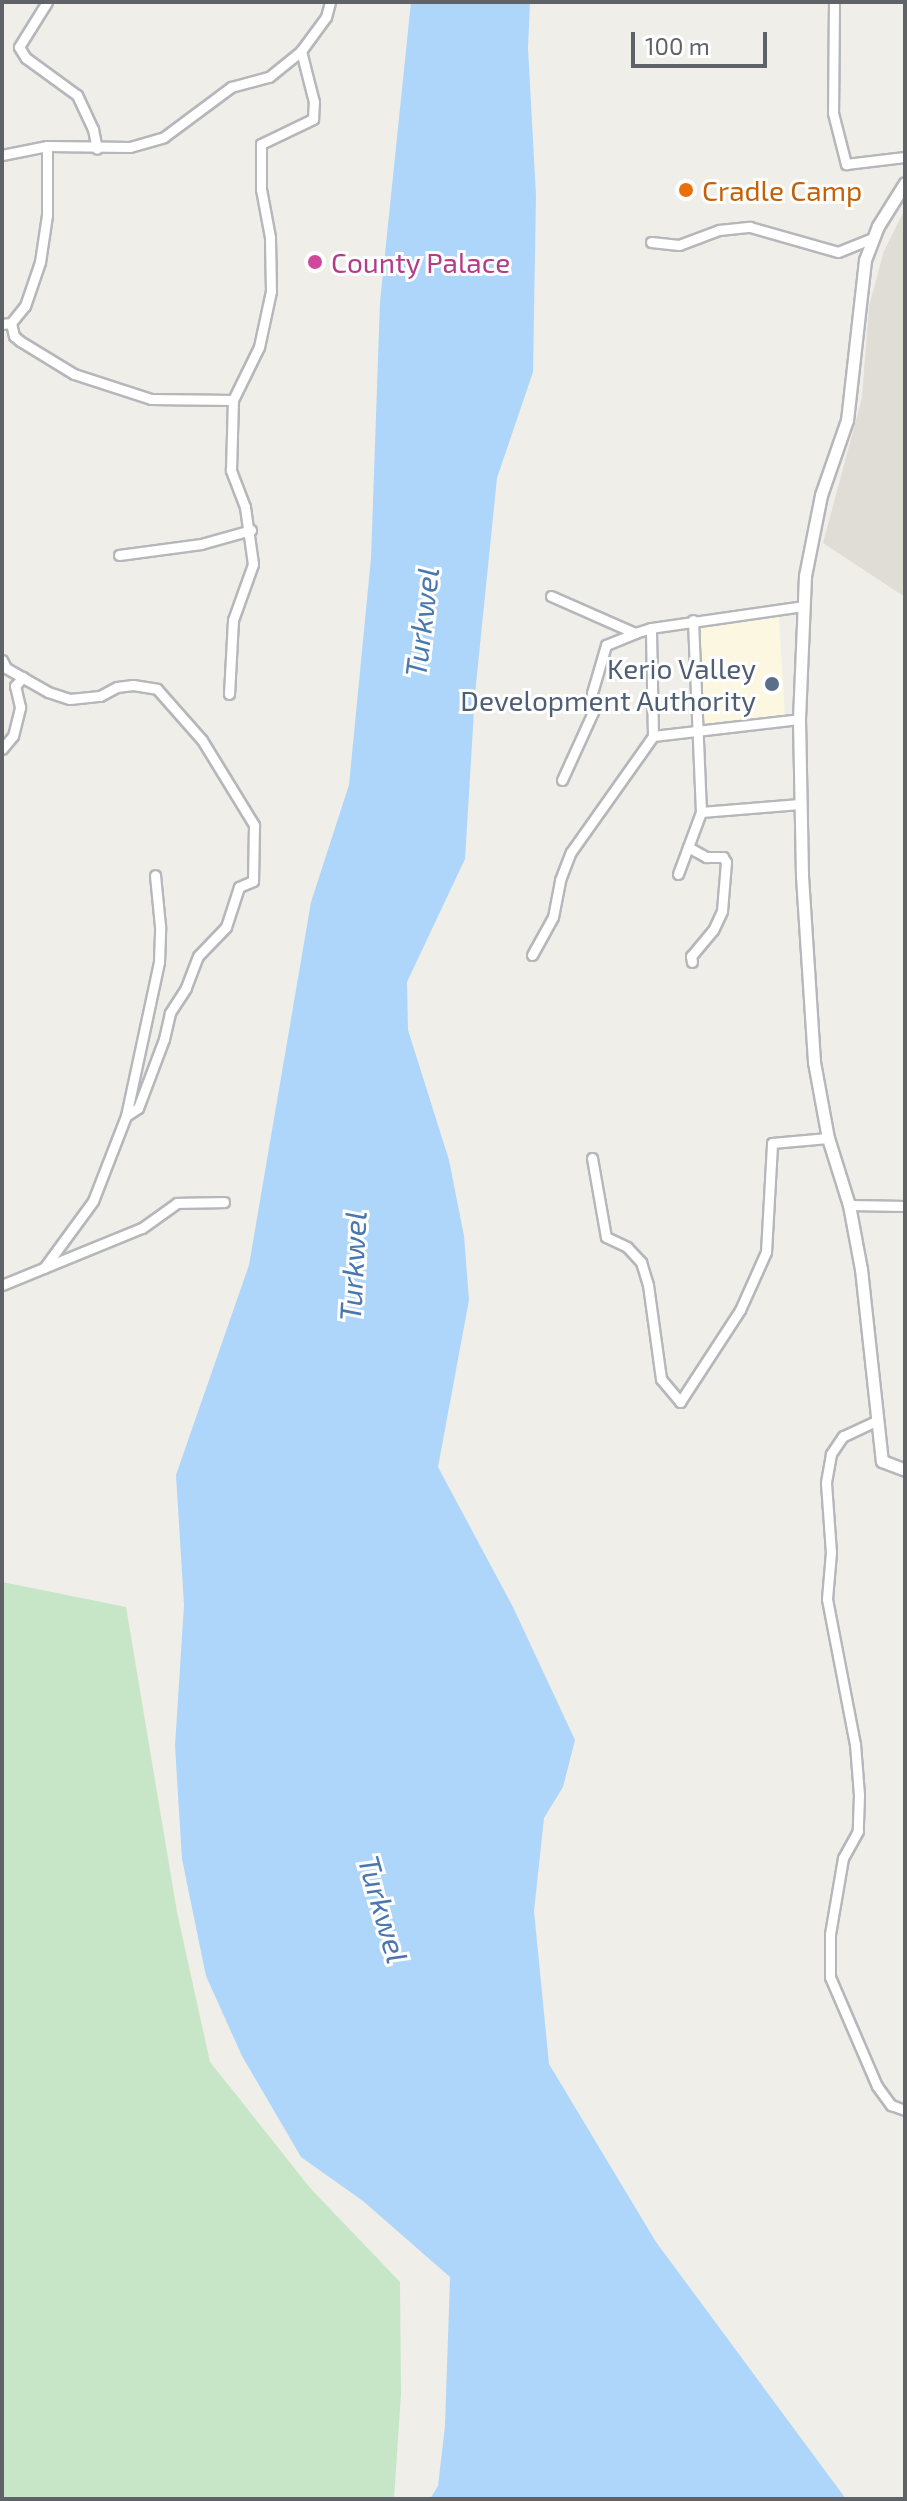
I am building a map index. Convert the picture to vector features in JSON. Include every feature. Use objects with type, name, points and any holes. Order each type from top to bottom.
[{"type":"street","points":[[47,2],[19,47],[26,58],[77,95],[93,129],[97,149]]},
{"type":"street","points":[[2,155],[47,146],[130,147],[164,137],[231,87],[269,77],[301,51],[326,17],[330,2]]},
{"type":"street","points":[[834,2],[833,113],[846,164],[905,157]]},
{"type":"street","points":[[229,694],[233,620],[253,564],[251,530],[231,470],[233,400],[259,347],[271,291],[270,237],[261,189],[261,144],[313,119],[314,102],[301,51]]},
{"type":"street","points":[[47,146],[47,215],[40,262],[25,306],[6,324],[14,336],[74,374],[151,399],[233,400]]},
{"type":"street","points":[[905,183],[872,238],[859,294],[847,420],[821,495],[803,606],[799,719],[800,804],[814,1062],[828,1138],[849,1205],[861,1269],[882,1461],[905,1470]]},
{"type":"street","points":[[651,242],[679,245],[719,230],[750,227],[781,232],[838,252],[872,238]]},
{"type":"street","points":[[119,555],[201,544],[251,530]]},
{"type":"street","points":[[551,596],[635,633]]},
{"type":"street","points":[[562,780],[593,712],[592,693],[606,645],[651,628],[803,606]]},
{"type":"street","points":[[678,874],[701,812],[693,620]]},
{"type":"street","points":[[532,955],[553,917],[560,880],[571,852],[653,736],[651,628]]},
{"type":"street","points":[[2,660],[6,668],[48,692],[70,699],[100,696],[117,687],[133,685],[157,689],[202,740],[254,825],[253,881],[239,887],[226,927],[215,942],[203,949],[194,963],[186,988],[170,1013],[164,1039],[138,1108],[126,1116]]},
{"type":"street","points":[[2,749],[13,736],[20,707],[15,686],[23,677]]},
{"type":"street","points":[[653,736],[799,719]]},
{"type":"street","points":[[701,812],[800,804]]},
{"type":"street","points":[[688,847],[706,857],[723,857],[726,862],[722,911],[713,930],[691,956],[692,962]]},
{"type":"street","points":[[44,1268],[93,1201],[126,1116],[159,962],[160,926],[155,875]]},
{"type":"street","points":[[592,1158],[606,1237],[627,1247],[641,1262],[648,1285],[661,1379],[680,1402],[740,1310],[766,1252],[772,1143],[828,1138]]},
{"type":"street","points":[[2,1285],[142,1228],[177,1203],[224,1202]]},
{"type":"street","points":[[849,1205],[905,1206]]},
{"type":"street","points":[[878,1420],[843,1436],[831,1454],[826,1483],[831,1552],[827,1599],[855,1744],[859,1795],[858,1831],[843,1858],[830,1934],[830,1977],[877,2086],[891,2105],[905,2110]]},
{"type":"shaded area","points":[[905,209],[905,597],[823,543],[862,398],[869,306],[884,251]]},
{"type":"shaded area","points":[[779,617],[785,716],[700,727],[695,626]]},
{"type":"green space","points":[[2,1582],[126,1607],[177,1912],[210,2062],[311,2189],[400,2282],[401,2394],[394,2499],[2,2499]]},
{"type":"water","name":"Turkwel","points":[[411,2],[530,2],[528,48],[536,196],[533,372],[497,478],[475,694],[465,859],[407,982],[408,1030],[449,1160],[464,1236],[469,1300],[438,1467],[513,1607],[575,1740],[563,1787],[544,1818],[534,1911],[549,2064],[656,2242],[846,2499],[430,2499],[438,2486],[445,2426],[450,2277],[363,2201],[301,2157],[242,2056],[206,1976],[182,1859],[175,1746],[184,1605],[176,1475],[249,1265],[311,902],[349,785],[371,558],[380,302]]},
{"type":"place","name":"Cradle Camp","points":[[686,190]]},
{"type":"place","name":"County Palace","points":[[315,262]]},
{"type":"place","name":"Kerio Valley Development Authority","points":[[772,684]]}]
